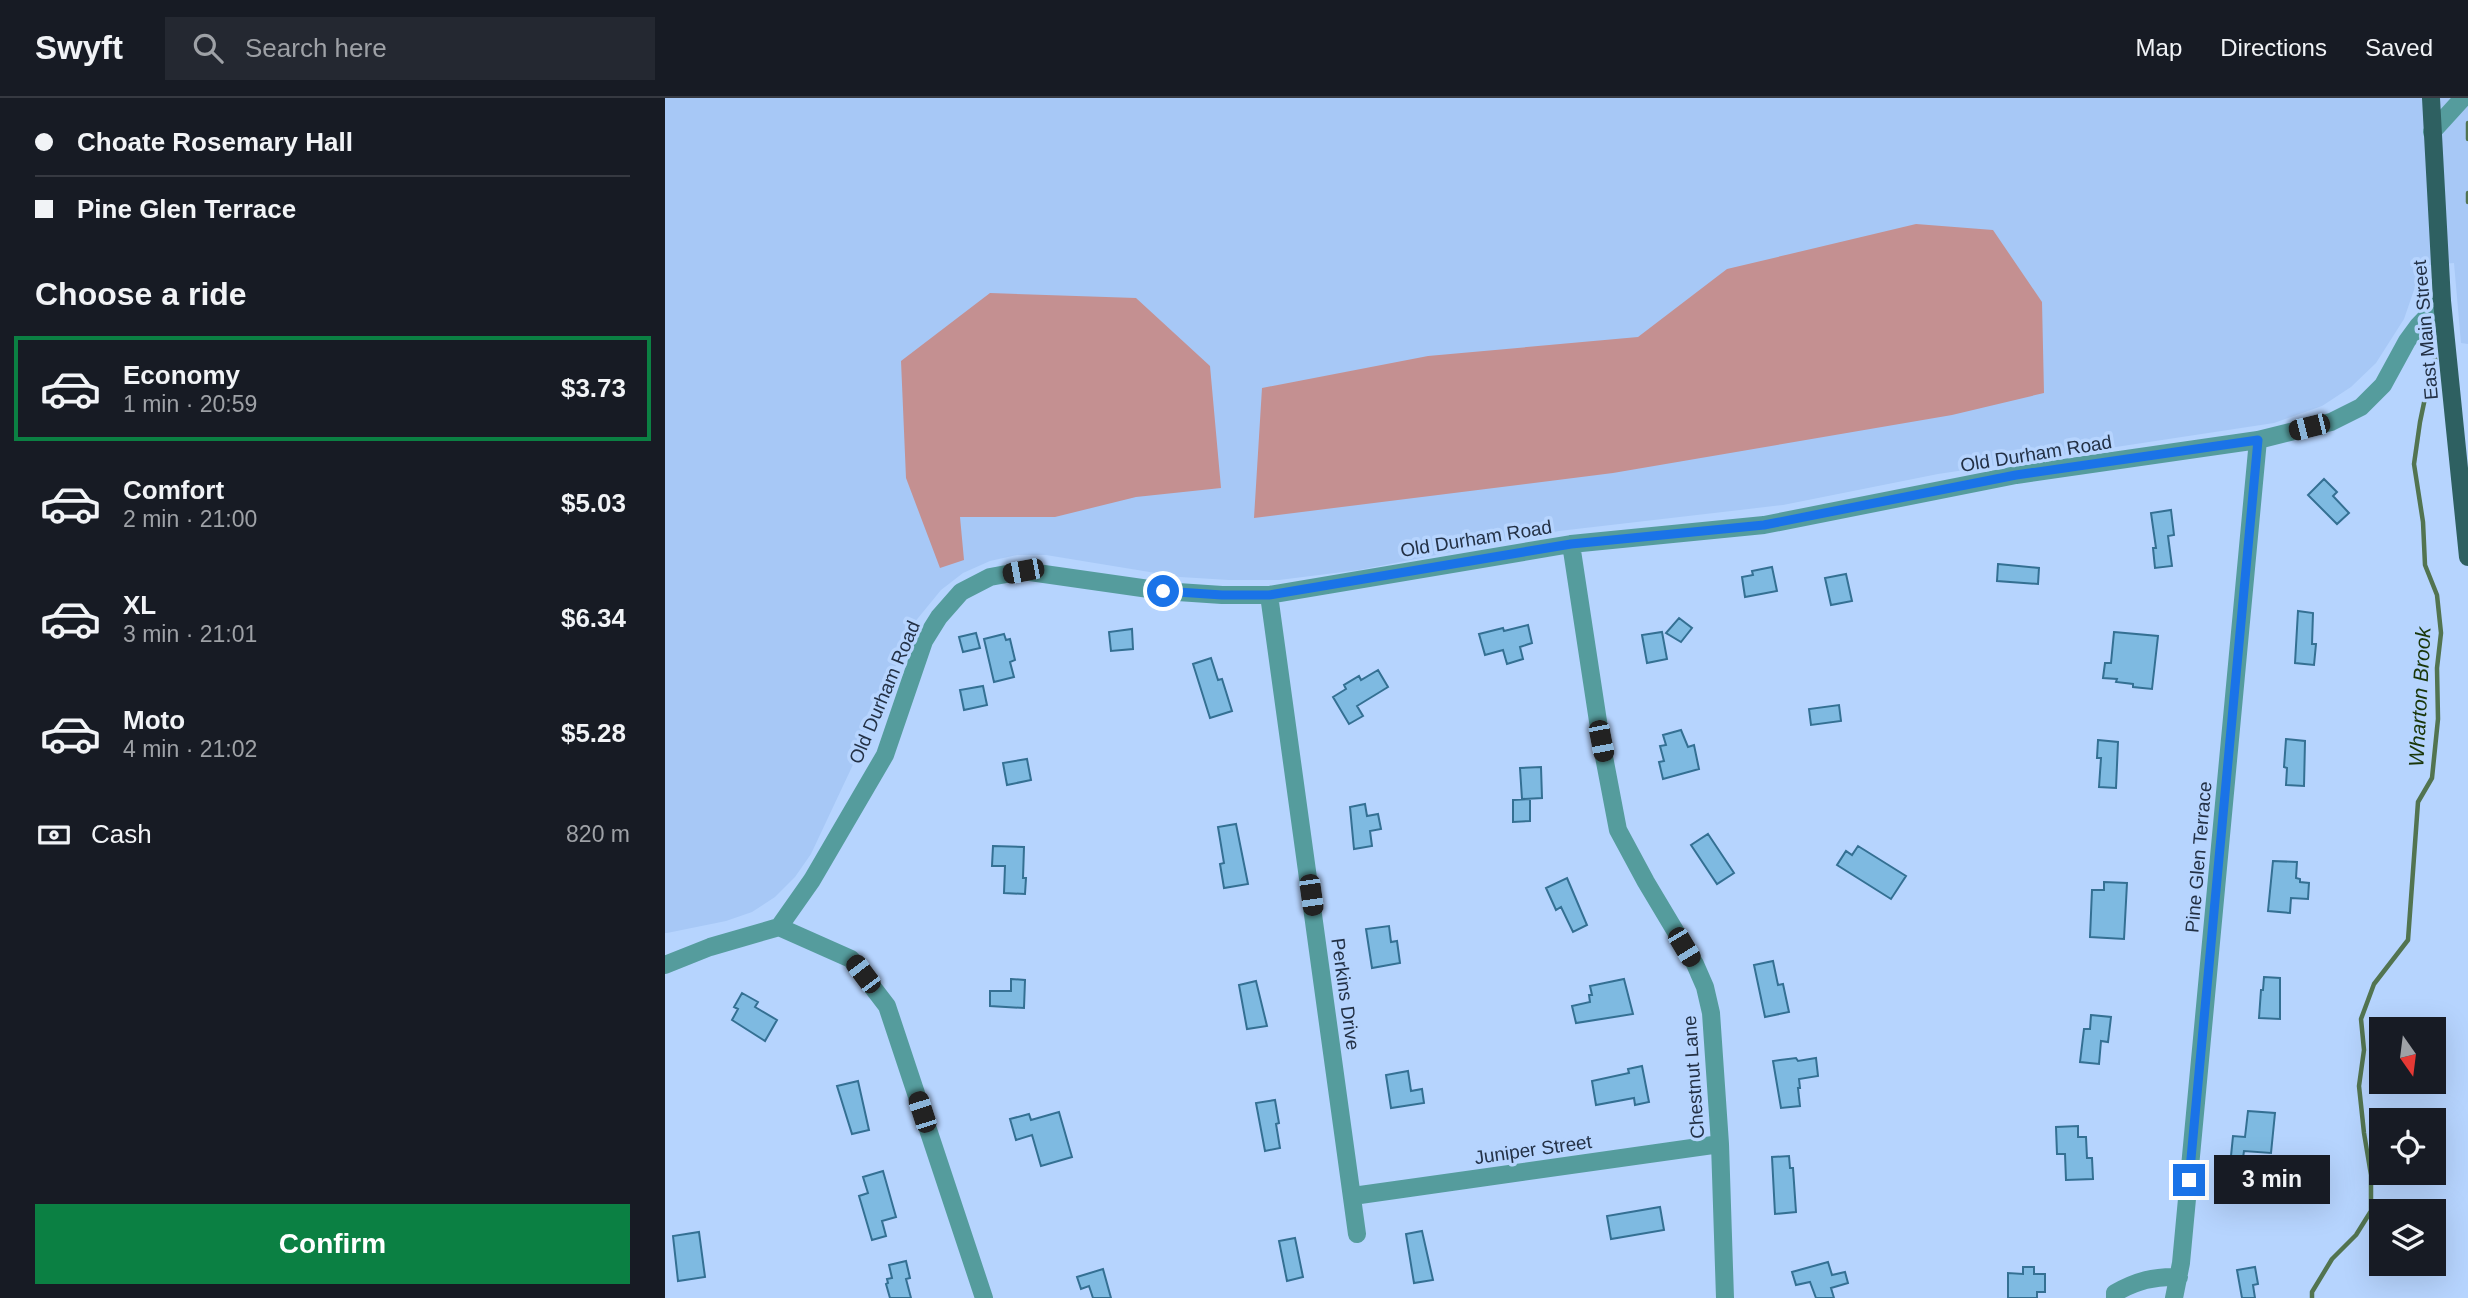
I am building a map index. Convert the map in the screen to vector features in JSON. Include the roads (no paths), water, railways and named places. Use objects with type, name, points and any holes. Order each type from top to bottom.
[{"type":"main road","name":"East Main Street","points":[[2431,98],[2442,301],[2468,557]]},
{"type":"street","points":[[2432,132],[2462,100]]},
{"type":"street","name":"Old Durham Road","points":[[779,927],[819,869],[885,755],[924,641],[939,617],[961,592],[990,578],[1023,571],[1163,591],[1269,595],[1571,544],[1764,525],[2016,475],[2258,440],[2331,422],[2361,407],[2383,385],[2418,326],[2442,301]]},
{"type":"street","name":"Pine Glen Terrace","points":[[2174,1298],[2179,1277],[2258,440]]},
{"type":"street","name":"Chestnut Lane","points":[[1571,544],[1601,741],[1618,830],[1695,964],[1708,1000],[1715,1054],[1725,1298]]},
{"type":"street","name":"Perkins Drive","points":[[1269,595],[1357,1234]]},
{"type":"street","points":[[665,965],[710,947],[779,927],[851,959],[887,1006],[984,1298]]},
{"type":"street","name":"Juniper Street","points":[[1353,1196],[1720,1144]]},
{"type":"street","points":[[2115,1298],[2115,1293],[2131,1284],[2156,1276],[2179,1277]]},
{"type":"waterway","name":"Wharton Brook","points":[[2468,123],[2468,139]]},
{"type":"waterway","name":"Wharton Brook","points":[[2468,193],[2468,202]]},
{"type":"waterway","name":"Wharton Brook","points":[[2312,1298],[2312,1292],[2332,1259],[2356,1235],[2371,1211],[2371,1175],[2359,1086],[2364,1050],[2361,1019],[2374,984],[2408,940],[2418,802],[2432,778],[2438,719],[2437,668],[2441,633],[2437,595],[2425,565],[2423,522],[2414,464],[2420,422],[2435,359]]}]
